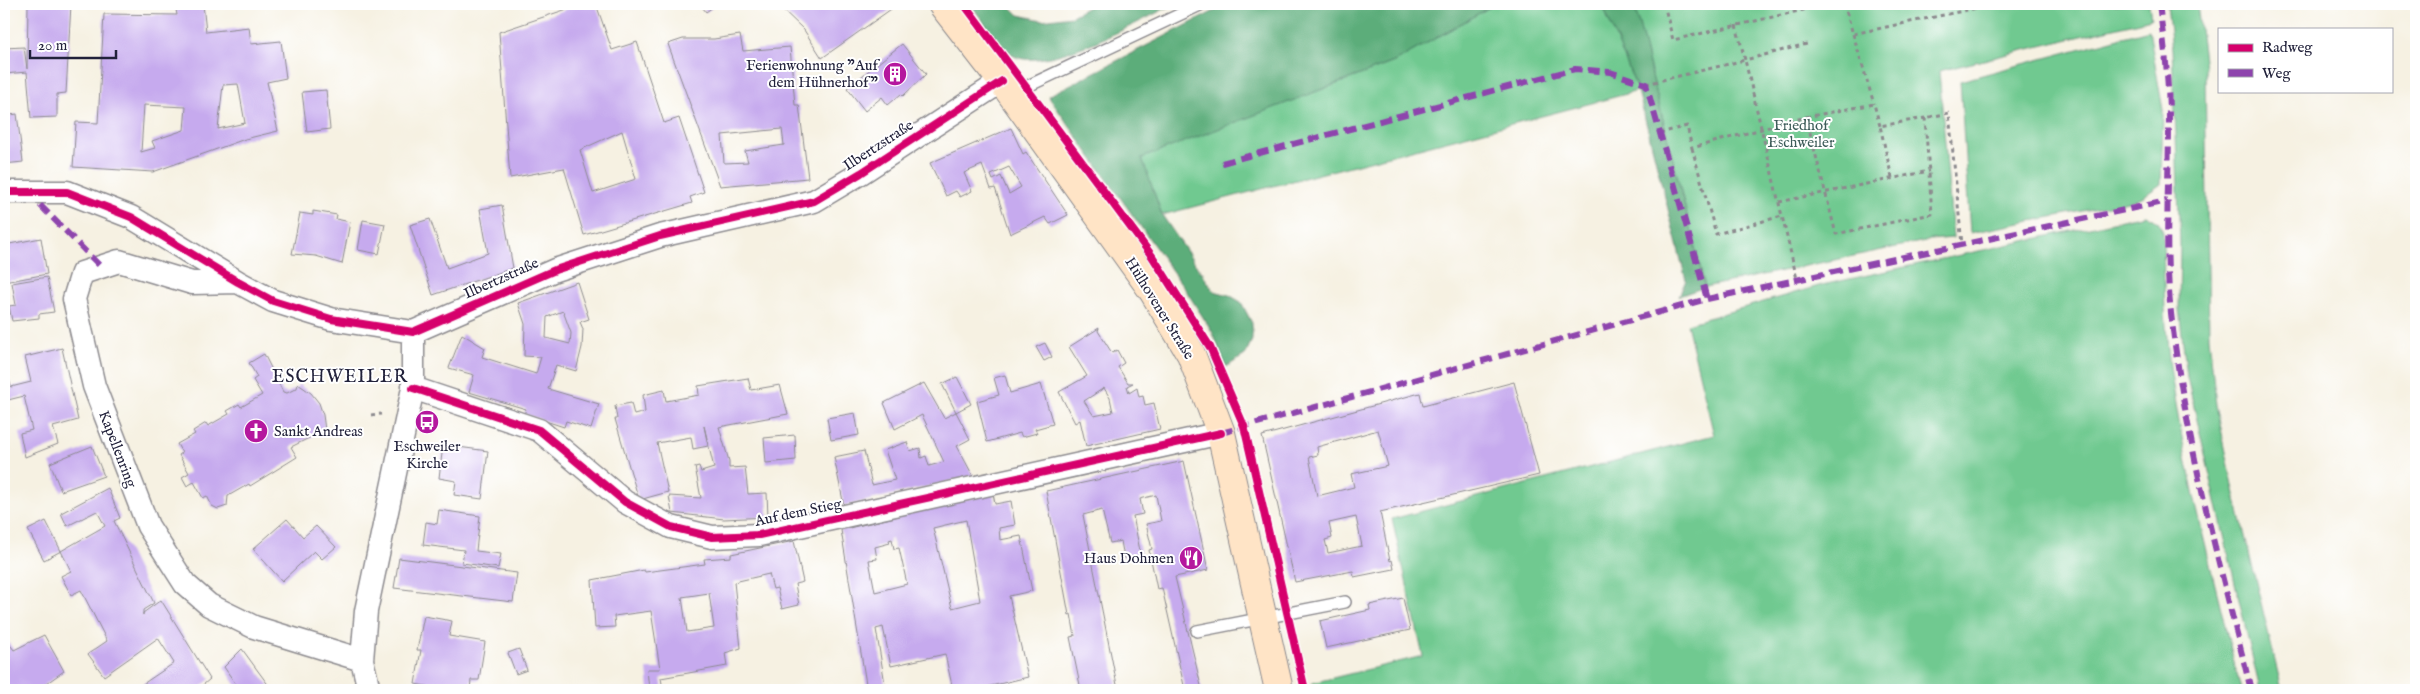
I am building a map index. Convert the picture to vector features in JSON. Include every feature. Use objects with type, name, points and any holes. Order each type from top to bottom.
[{"type":"main road","name":"Hülhovener Straße","points":[[942,4],[1006,87],[1152,291],[1191,354],[1221,434],[1279,690]]},
{"type":"street","name":"Ilbertzstraße","points":[[412,332],[563,267],[660,236],[814,200],[1006,87]]},
{"type":"street","points":[[4,192],[67,192],[131,216],[238,282],[273,301],[331,319],[412,332],[413,388],[366,611],[362,660],[369,690]]},
{"type":"street","name":"Kapellenring","points":[[238,282],[192,284],[119,261],[82,273],[74,298],[94,386],[148,526],[185,584],[209,606],[254,627],[362,660]]},
{"type":"street","name":"Auf dem Stieg","points":[[413,388],[539,430],[625,502],[670,527],[712,537],[760,535],[1221,434]]},
{"type":"lane","points":[[1006,87],[1202,4]]},
{"type":"lane","points":[[1197,631],[1345,602]]},
{"type":"path","points":[[1664,4],[1673,40],[1829,4]]},
{"type":"path","points":[[1800,4],[1802,10]]},
{"type":"path","points":[[1844,4],[1874,104],[1892,178]]},
{"type":"path","points":[[1960,4],[1962,11]]},
{"type":"path","points":[[1853,34],[1996,4]]},
{"type":"path","points":[[2108,4],[2116,9],[2147,4]]},
{"type":"path","points":[[1736,25],[1797,279]]},
{"type":"path","points":[[1646,84],[1806,44]]},
{"type":"path","points":[[1692,148],[1806,117],[1874,104]]},
{"type":"path","points":[[1880,126],[1949,113],[1962,245]]},
{"type":"path","points":[[1806,117],[1836,234],[1932,214],[1925,118]]},
{"type":"path","points":[[1660,133],[1687,126],[1716,234],[1782,216]]},
{"type":"path","points":[[1779,202],[1825,191],[1930,171]]},
{"type":"green space","points":[[970,4],[1008,4],[1019,15],[1042,20],[1072,16],[1093,4],[1174,4],[1118,32],[1071,51],[1048,57],[1029,59],[1014,56],[1009,52]]},
{"type":"green space","points":[[1228,4],[1495,4],[1394,62],[1142,158],[1162,215],[1214,291],[1229,295],[1241,302],[1252,323],[1252,340],[1245,355],[1226,367],[1213,333],[1185,289],[1048,96]]},
{"type":"green space","points":[[1495,4],[1602,4],[1638,91],[1162,215],[1141,158],[1394,62]]},
{"type":"green space","points":[[1602,4],[1634,4],[1705,287],[1679,296],[1686,280],[1638,91]]},
{"type":"green space","name":"Friedhof Eschweiler","points":[[1634,4],[2149,4],[2151,19],[1939,71],[1953,238],[1930,240],[1705,287]]},
{"type":"green space","points":[[2167,4],[2197,4],[2205,68],[2209,337],[2216,405],[2236,499],[2282,690],[2260,690],[2187,377],[2179,309],[2180,244],[2176,135],[2172,50]]},
{"type":"green space","points":[[2149,30],[2163,110],[2161,184],[2144,196],[2128,202],[1970,233],[1960,81]]},
{"type":"green space","points":[[2145,215],[2158,222],[2163,232],[2167,343],[2172,380],[2203,536],[2241,690],[1313,690],[1312,683],[1423,656],[1392,519],[1714,435],[1687,324],[1822,285]]},
{"type":"building","points":[[28,4],[71,4],[66,93],[57,94],[57,117],[31,118],[27,72],[4,74],[4,48],[24,47],[27,69]]},
{"type":"building","points":[[175,4],[203,4],[206,32],[249,27],[251,44],[281,41],[286,78],[267,82],[278,131],[245,139],[153,172],[73,167],[76,122],[98,123],[104,14],[177,15]],"holes":[[[238,84],[245,123],[218,129],[223,85]],[[144,105],[186,107],[184,130],[152,141],[155,148],[141,152]]]},
{"type":"building","points":[[582,4],[596,4],[612,50],[637,42],[664,123],[679,118],[704,192],[690,197],[692,203],[584,235],[564,168],[510,178],[499,32]],"holes":[[[622,131],[636,179],[593,193],[580,150]]]},
{"type":"building","points":[[700,4],[717,4],[706,12]]},
{"type":"building","points":[[777,4],[892,4],[894,7],[822,58],[804,30]]},
{"type":"building","points":[[740,35],[743,51],[790,47],[795,105],[799,105],[808,178],[720,186],[668,44],[683,39],[714,39]],"holes":[[[782,129],[784,145],[745,151],[748,162],[724,163],[722,135]]]},
{"type":"building","name":"Ferienwohnung \"Auf dem Hühnerhof\"","points":[[902,44],[926,74],[903,96],[901,94],[888,105],[882,97],[865,111],[847,88]]},
{"type":"building","points":[[326,90],[330,129],[307,132],[302,92]]},
{"type":"building","points":[[17,114],[23,162],[4,164],[4,116]]},
{"type":"building","points":[[1011,128],[1023,154],[1026,152],[1068,215],[1050,224],[1045,217],[1010,234],[995,188],[991,189],[982,165],[964,173],[972,191],[960,197],[956,191],[946,196],[930,163]],"holes":[[[1009,167],[1021,187],[1009,194],[1001,176],[993,180],[991,175]]]},
{"type":"building","points":[[502,205],[513,268],[433,295],[410,225],[430,219],[447,268],[488,253],[480,209]]},
{"type":"building","points":[[313,211],[337,215],[336,219],[350,222],[342,264],[316,256],[292,254],[300,213],[313,215]]},
{"type":"building","points":[[363,220],[385,224],[379,254],[358,250]]},
{"type":"building","points":[[41,238],[47,274],[4,282],[4,245]]},
{"type":"building","points":[[47,277],[54,312],[39,314],[39,318],[12,321],[9,306],[16,305],[12,283]]},
{"type":"building","points":[[577,282],[589,319],[580,322],[583,329],[582,347],[576,371],[556,365],[548,389],[599,404],[591,429],[566,421],[564,427],[524,414],[526,409],[469,392],[474,375],[449,368],[462,334],[485,348],[482,357],[536,374],[541,357],[524,356],[525,324],[518,303]],"holes":[[[563,311],[571,333],[570,344],[546,338],[547,317]]]},
{"type":"building","points":[[1099,328],[1098,331],[1112,353],[1117,350],[1124,363],[1118,367],[1128,383],[1133,383],[1127,386],[1129,393],[1137,388],[1139,397],[1143,396],[1145,405],[1154,403],[1160,429],[1086,446],[1080,420],[1075,423],[1059,392],[1087,376],[1069,347]],"holes":[[[1104,388],[1110,398],[1113,412],[1094,416],[1084,401]]]},
{"type":"building","points":[[1045,343],[1052,357],[1044,361],[1036,347]]},
{"type":"building","points":[[62,348],[78,420],[53,427],[58,444],[25,457],[20,433],[32,430],[24,396],[4,401],[4,360],[11,387],[31,382],[25,357]]},
{"type":"building","name":"Sankt Andreas","points":[[264,354],[283,392],[287,393],[297,388],[298,384],[311,393],[319,403],[325,430],[291,447],[297,457],[250,486],[249,484],[228,496],[227,506],[218,509],[212,506],[207,496],[203,498],[194,482],[187,486],[182,477],[189,473],[179,455],[182,453],[177,444],[195,434],[193,431],[206,423],[208,426],[229,414],[227,411],[239,404],[241,407],[262,395],[253,380],[257,377],[249,363]]},
{"type":"building","points":[[1005,375],[1010,393],[1041,384],[1053,424],[1035,429],[1037,433],[1022,437],[1020,433],[987,442],[977,401],[999,395],[994,378]]},
{"type":"building","points":[[957,377],[971,404],[956,412],[942,384]]},
{"type":"building","points":[[748,378],[751,390],[780,385],[788,414],[719,427],[729,461],[729,468],[745,467],[748,494],[767,493],[768,517],[724,519],[672,513],[669,496],[701,498],[695,467],[699,466],[701,472],[714,468],[704,426],[708,446],[693,449],[691,437],[657,443],[668,492],[639,500],[615,419],[617,419],[615,406],[631,403],[634,415],[645,412],[643,395],[664,390],[666,401],[699,395],[698,386]]},
{"type":"building","points":[[1514,382],[1539,475],[1380,512],[1390,561],[1392,560],[1394,569],[1354,577],[1353,571],[1295,582],[1262,436],[1420,393],[1423,406]],"holes":[[[1378,430],[1388,466],[1351,474],[1354,487],[1317,496],[1309,457],[1318,455],[1317,447]],[[1356,517],[1362,546],[1328,553],[1325,540],[1332,538],[1329,523]]]},
{"type":"building","points":[[924,383],[944,418],[956,412],[970,439],[957,446],[973,476],[844,506],[834,457],[864,451],[872,485],[895,480],[885,450],[907,442],[910,451],[920,448],[921,458],[926,456],[929,466],[944,462],[922,415],[895,429],[884,403]]},
{"type":"building","points":[[855,413],[859,435],[831,440],[827,418]]},
{"type":"building","points":[[795,435],[796,460],[766,463],[764,438]]},
{"type":"building","points":[[443,445],[488,451],[482,499],[454,495],[456,481],[439,478]]},
{"type":"building","points":[[92,446],[104,476],[61,491],[50,463]]},
{"type":"building","points":[[1184,461],[1208,570],[1175,577],[1202,690],[1185,690],[1162,588],[1157,589],[1149,550],[1152,549],[1146,524],[1161,521],[1156,495],[1140,499],[1143,514],[1133,516],[1141,556],[1124,558],[1121,541],[1110,543],[1102,510],[1083,515],[1118,690],[1081,690],[1070,637],[1075,636],[1071,614],[1069,615],[1046,491]]},
{"type":"building","points":[[108,488],[120,518],[114,521],[154,603],[143,610],[143,613],[161,600],[210,679],[197,690],[134,690],[174,663],[158,638],[104,676],[88,654],[107,641],[81,590],[71,595],[61,576],[71,571],[61,551],[105,526],[97,511],[67,526],[61,513]]},
{"type":"building","points":[[993,493],[995,504],[1011,501],[1015,525],[999,528],[1000,540],[1021,536],[1032,591],[1009,596],[1028,677],[974,690],[953,690],[945,654],[891,666],[883,627],[876,629],[886,690],[867,690],[841,530]],"holes":[[[966,520],[980,601],[952,608],[933,528]],[[892,539],[894,549],[899,548],[907,584],[875,592],[869,560],[877,559],[875,547],[890,543],[889,540]]]},
{"type":"building","points":[[439,510],[480,516],[476,551],[501,554],[498,568],[462,563],[464,550],[423,545],[426,522],[437,524]]},
{"type":"building","points":[[287,519],[303,537],[316,526],[336,547],[322,559],[314,551],[282,581],[253,549]]},
{"type":"building","points":[[46,521],[61,551],[44,560],[28,530]]},
{"type":"building","points":[[794,541],[803,582],[795,584],[799,605],[782,609],[777,588],[773,589],[769,574],[734,582],[741,648],[725,653],[727,666],[661,678],[663,690],[649,690],[647,669],[660,669],[651,611],[614,616],[615,627],[595,628],[592,580],[644,570],[645,572],[705,564],[704,559],[731,557],[731,554]],"holes":[[[709,593],[714,628],[687,632],[682,597]]]},
{"type":"building","points":[[399,558],[517,573],[513,602],[394,588]]},
{"type":"building","points":[[1403,598],[1410,630],[1326,648],[1320,621],[1370,610],[1369,605]]},
{"type":"building","points":[[424,616],[452,621],[449,636],[485,642],[479,680],[471,680],[470,690],[448,690],[415,684],[421,650],[417,650]]},
{"type":"building","points":[[44,635],[64,671],[37,690],[4,690],[4,637],[14,650]]},
{"type":"building","points":[[242,649],[272,690],[234,690],[237,686],[224,667]]},
{"type":"building","points":[[519,649],[527,670],[516,674],[508,653]]},
{"type":"marked path","points":[[2159,4],[2168,91],[2168,265],[2177,361],[2194,456],[2251,690]]},
{"type":"marked path","points":[[1222,163],[1575,69],[1610,72],[1646,84],[1707,299]]},
{"type":"marked path","points":[[1221,433],[1707,299],[2167,201]]},
{"type":"marked path","points":[[40,205],[101,267]]},
{"type":"cycle path","points":[[964,4],[1152,256],[1210,347],[1244,426],[1305,690]]},
{"type":"cycle path","points":[[4,192],[67,192],[131,217],[273,301],[331,319],[413,332],[555,270],[660,236],[814,201],[861,173],[1002,81]]},
{"type":"cycle path","points":[[413,388],[539,430],[625,502],[671,527],[712,537],[759,535],[1221,433]]},
{"type":"place","name":"Ferienwohnung \"Auf dem Hühnerhof\"","points":[[895,74]]},
{"type":"place","name":"Eschweiler Kirche","points":[[427,422]]},
{"type":"place","name":"Sankt Andreas","points":[[256,431]]},
{"type":"place","name":"Haus Dohmen","points":[[1191,558]]},
{"type":"district","name":"ESCHWEILER","points":[[340,376]]}]
